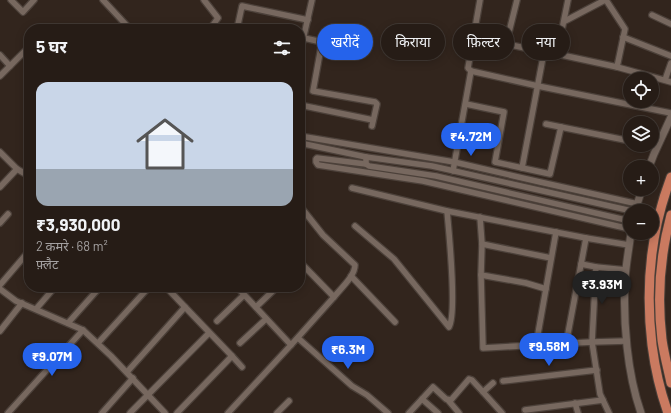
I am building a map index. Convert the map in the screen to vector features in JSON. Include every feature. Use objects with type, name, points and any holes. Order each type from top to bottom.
[{"type":"highway","points":[[668,413],[655,366],[650,323],[648,282],[654,238],[666,189],[671,177]]},
{"type":"highway","points":[[671,215],[665,237],[660,282],[662,340],[671,383]]},
{"type":"street","points":[[11,0],[23,12],[34,0]]},
{"type":"street","points":[[103,0],[125,24]]},
{"type":"street","points":[[204,0],[218,18],[214,24]]},
{"type":"street","points":[[305,34],[312,0]]},
{"type":"street","points":[[480,0],[468,68],[472,71],[671,113]]},
{"type":"street","points":[[517,0],[506,44],[522,47]]},
{"type":"street","points":[[565,22],[568,0]]},
{"type":"street","points":[[565,22],[605,0],[625,29],[618,67]]},
{"type":"street","points":[[238,24],[242,6],[308,20]]},
{"type":"street","points":[[652,15],[671,24]]},
{"type":"street","points":[[623,37],[671,56]]},
{"type":"street","points":[[305,38],[322,42],[313,91],[375,102],[377,104],[372,126]]},
{"type":"street","points":[[0,76],[24,52]]},
{"type":"street","points":[[0,55],[10,66]]},
{"type":"street","points":[[570,57],[618,67],[668,81],[671,63]]},
{"type":"street","points":[[522,168],[543,60]]},
{"type":"street","points":[[453,170],[472,71]]},
{"type":"street","points":[[466,104],[504,112],[495,162],[550,174],[560,127]]},
{"type":"street","points":[[305,106],[374,120]]},
{"type":"street","points":[[659,143],[671,117]]},
{"type":"street","points":[[546,124],[623,140]]},
{"type":"street","points":[[461,130],[499,138]]},
{"type":"street","points":[[305,137],[454,162],[638,204],[640,196]]},
{"type":"street","points":[[305,144],[366,157],[453,170],[623,209]]},
{"type":"street","points":[[0,152],[17,169],[24,173]]},
{"type":"street","points":[[366,157],[366,164]]},
{"type":"street","points":[[623,219],[436,176],[369,166],[366,164],[316,159],[318,165],[423,181],[623,227]]},
{"type":"street","points":[[0,187],[17,169]]},
{"type":"street","points":[[352,188],[448,211],[629,245]]},
{"type":"street","points":[[355,226],[394,259],[449,326],[452,322],[452,298],[448,211]]},
{"type":"street","points":[[0,223],[8,214]]},
{"type":"street","points":[[228,413],[291,346],[334,297],[354,271],[354,265],[305,214]]},
{"type":"street","points":[[480,217],[482,244],[481,275],[483,348],[627,341]]},
{"type":"street","points":[[536,345],[556,232]]},
{"type":"street","points":[[566,344],[586,238]]},
{"type":"street","points":[[630,240],[626,270],[625,316],[628,352],[641,413]]},
{"type":"street","points":[[482,244],[551,258]]},
{"type":"street","points":[[0,285],[24,257]]},
{"type":"street","points":[[581,264],[626,270]]},
{"type":"street","points":[[305,267],[334,297]]},
{"type":"street","points":[[596,267],[592,342],[600,394],[610,413]]},
{"type":"street","points":[[481,275],[526,283],[546,289]]},
{"type":"street","points":[[351,276],[395,322]]},
{"type":"street","points":[[0,289],[22,303],[83,330],[133,378],[165,413]]},
{"type":"street","points":[[36,309],[51,292]]},
{"type":"street","points":[[68,324],[96,292]]},
{"type":"street","points":[[98,343],[144,292]]},
{"type":"street","points":[[171,292],[242,367]]},
{"type":"street","points":[[241,292],[291,346]]},
{"type":"street","points":[[256,307],[272,292]]},
{"type":"street","points":[[217,321],[244,295]]},
{"type":"street","points":[[0,331],[22,303]]},
{"type":"street","points":[[127,372],[185,307]]},
{"type":"street","points":[[240,343],[266,319]]},
{"type":"street","points":[[8,413],[83,330]]},
{"type":"street","points":[[130,413],[209,332]]},
{"type":"street","points":[[298,338],[352,386],[367,395],[388,413]]},
{"type":"street","points":[[177,413],[232,356]]},
{"type":"street","points":[[503,381],[597,370]]},
{"type":"street","points":[[102,413],[133,378]]},
{"type":"street","points":[[448,400],[451,400],[469,379],[472,380],[502,413]]},
{"type":"street","points":[[483,392],[493,383]]},
{"type":"street","points":[[409,413],[433,387],[448,400],[459,413]]},
{"type":"street","points":[[422,399],[438,413]]},
{"type":"street","points":[[526,410],[543,411],[575,403],[603,400]]},
{"type":"street","points":[[277,413],[289,401]]},
{"type":"street","points":[[575,403],[578,413]]}]
